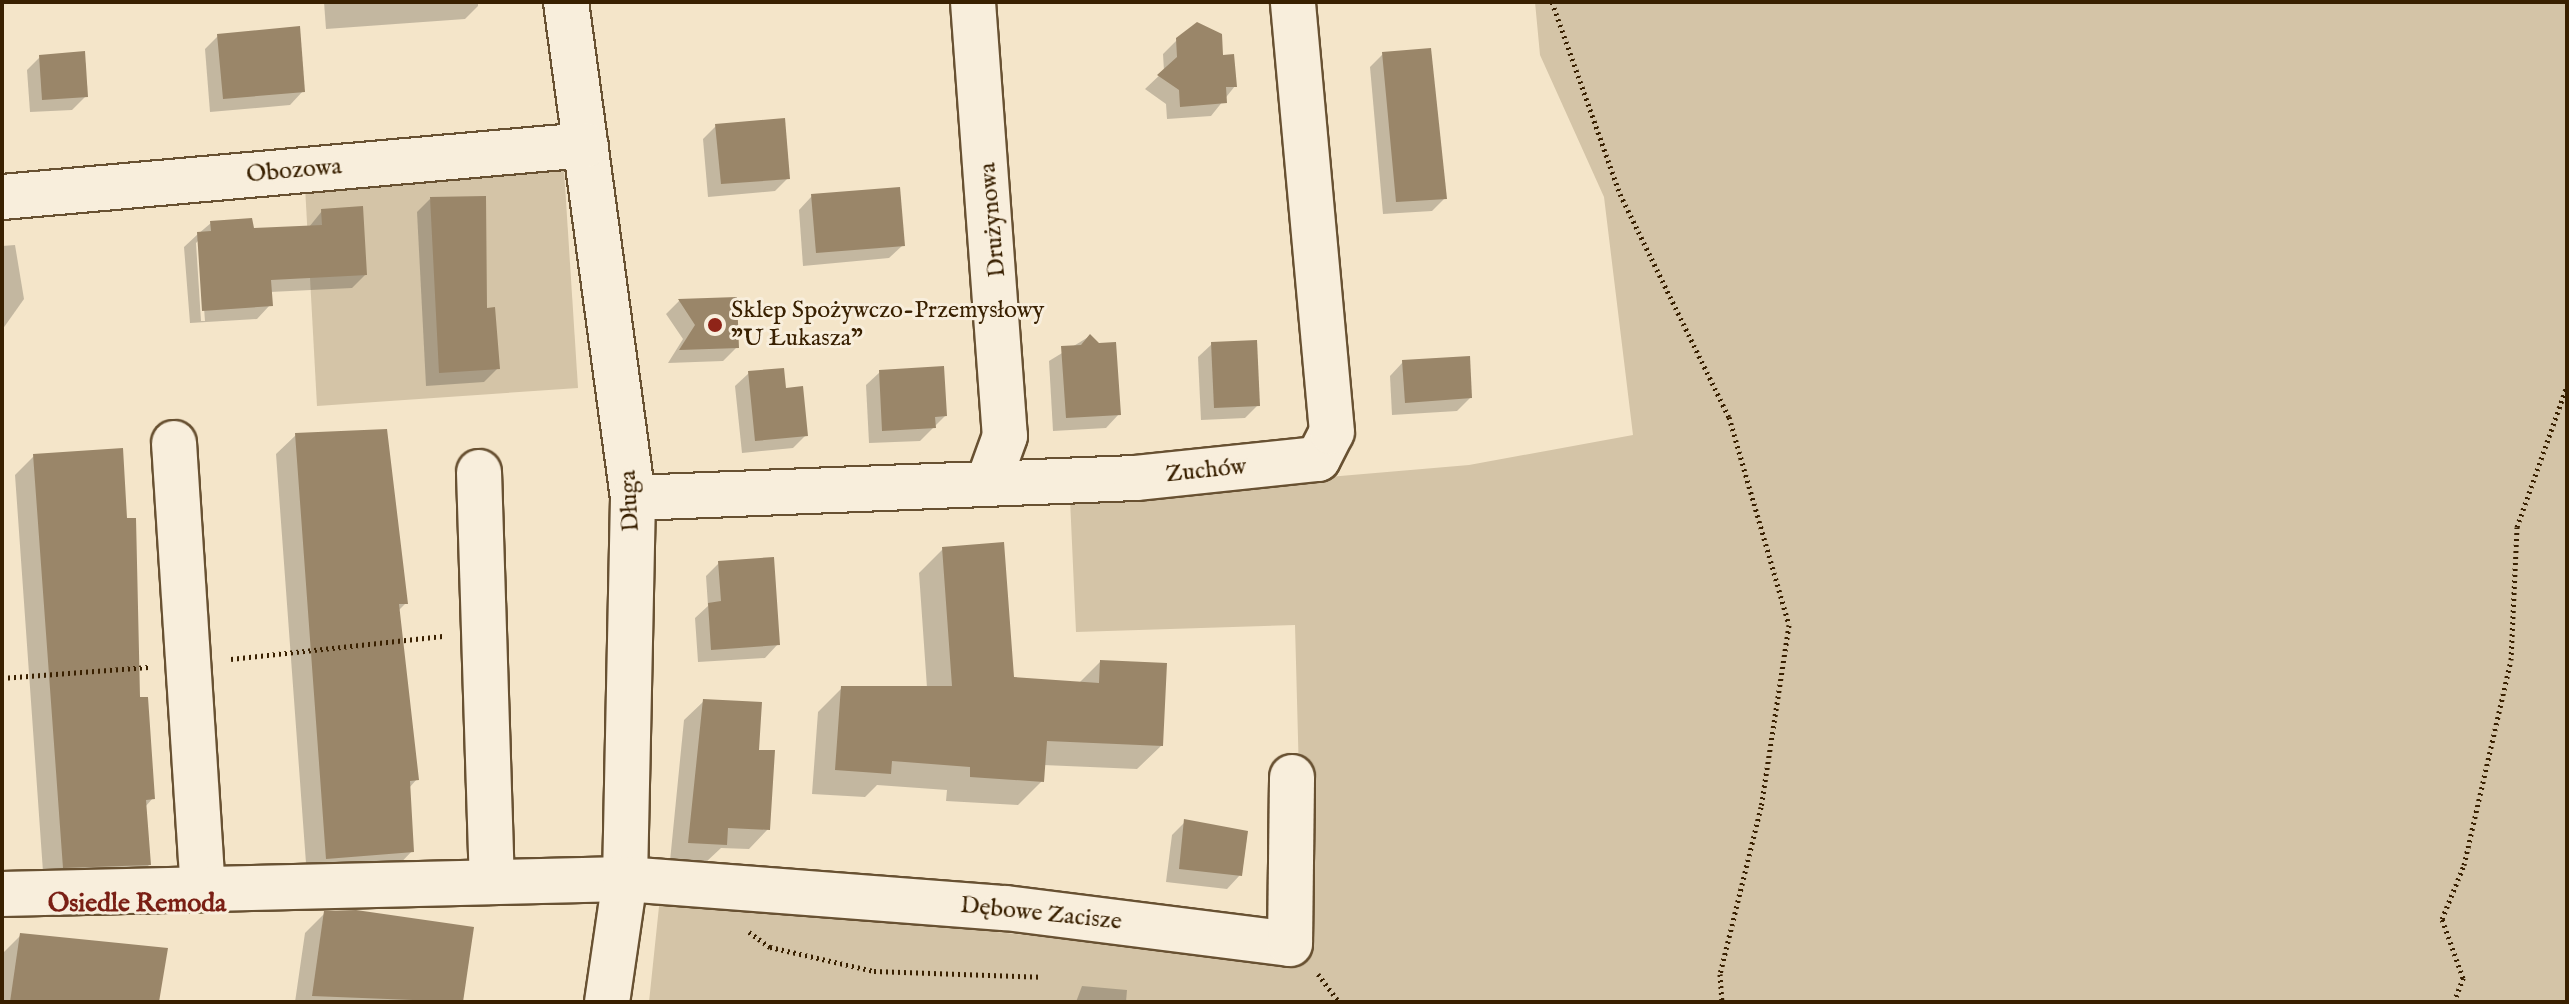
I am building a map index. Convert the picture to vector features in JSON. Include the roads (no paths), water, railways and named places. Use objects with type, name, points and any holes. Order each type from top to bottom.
[{"type":"street","name":"Długa","points":[[566,2],[633,498],[625,879],[607,1002]]},
{"type":"street","name":"Drużynowa","points":[[973,2],[1005,436],[988,483]]},
{"type":"street","name":"Zuchów","points":[[633,498],[1136,478],[1318,459],[1332,432],[1293,2]]},
{"type":"street","name":"Obozowa","points":[[2,197],[586,145]]},
{"type":"street","points":[[174,443],[193,663],[203,889]]},
{"type":"street","points":[[479,472],[492,882]]},
{"type":"street","name":"Dębowe Zacisze","points":[[625,879],[1006,908],[1290,944],[1292,777]]},
{"type":"street","points":[[2,894],[625,879]]},
{"type":"place","name":"Sklep Spożywczo-Przemysłowy \"U Łukasza\"","points":[[715,325]]},
{"type":"district","name":"Osiedle Remoda","points":[[137,904]]}]
